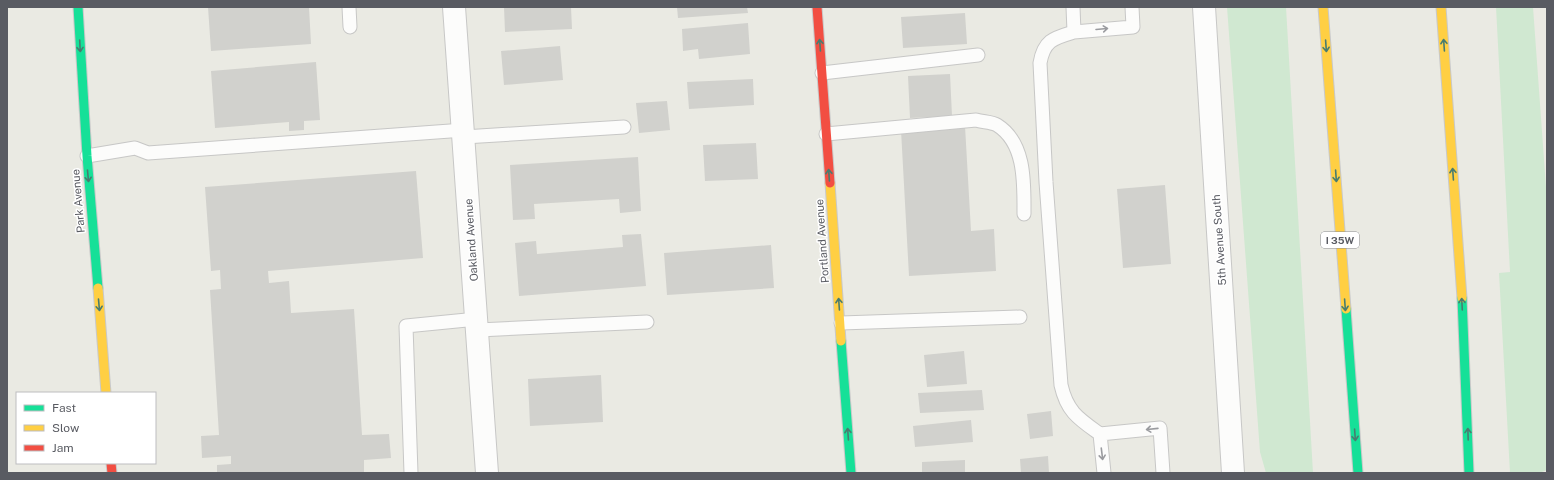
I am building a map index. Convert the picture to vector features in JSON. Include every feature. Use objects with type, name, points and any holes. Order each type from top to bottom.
[{"type":"main road","name":"Park Avenue","points":[[78,7],[86,156],[106,392]]},
{"type":"main road","name":"Portland Avenue","points":[[817,7],[851,473]]},
{"type":"main road","name":"I 35W","points":[[1323,7],[1358,473]]},
{"type":"main road","points":[[1441,7],[1462,301],[1469,473]]},
{"type":"street","name":"Oakland Avenue","points":[[454,7],[487,473]]},
{"type":"street","name":"5th Avenue South","points":[[1204,7],[1234,473]]},
{"type":"lane","points":[[349,7],[350,27]]},
{"type":"lane","points":[[1073,7],[1074,32]]},
{"type":"lane","points":[[1132,7],[1133,27],[1074,32],[1059,36],[1048,42],[1042,51],[1040,63],[1045,167],[1061,386],[1064,399],[1069,408],[1082,421],[1100,434],[1160,428],[1163,473]]},
{"type":"lane","points":[[822,72],[978,55]]},
{"type":"lane","points":[[826,134],[976,120],[996,125],[1011,136],[1019,156],[1024,184],[1024,214]]},
{"type":"lane","points":[[86,156],[135,148],[148,153],[624,126]]},
{"type":"lane","points":[[841,324],[1020,317]]},
{"type":"lane","points":[[411,473],[406,326],[647,322]]},
{"type":"lane","points":[[1100,434],[1104,473]]},
{"type":"green space","points":[[1227,7],[1286,7],[1313,473],[1266,473],[1260,452]]},
{"type":"green space","points":[[1496,7],[1533,7],[1547,201],[1547,470],[1539,473],[1510,473],[1499,273],[1510,272]]},
{"type":"building","points":[[208,7],[309,7],[311,44],[211,51]]},
{"type":"building","points":[[504,7],[571,7],[572,29],[505,32]]},
{"type":"building","points":[[677,7],[747,7],[748,13],[678,18]]},
{"type":"building","points":[[965,13],[967,44],[903,48],[901,17]]},
{"type":"building","points":[[748,23],[750,54],[699,59],[698,49],[683,51],[682,29]]},
{"type":"building","points":[[560,46],[563,80],[504,85],[501,51]]},
{"type":"building","points":[[316,62],[320,120],[304,121],[304,130],[289,131],[289,122],[215,128],[211,71]]},
{"type":"building","points":[[950,74],[952,116],[910,118],[908,76]]},
{"type":"building","points":[[753,79],[754,105],[689,109],[687,82]]},
{"type":"building","points":[[667,101],[670,130],[639,133],[636,103]]},
{"type":"building","points":[[965,126],[971,231],[994,229],[996,271],[909,276],[901,130]]},
{"type":"building","points":[[756,143],[758,179],[705,181],[703,145]]},
{"type":"building","points":[[638,157],[641,211],[620,213],[619,199],[534,204],[535,219],[513,220],[510,165]]},
{"type":"building","points":[[416,171],[423,258],[268,271],[269,283],[289,281],[291,313],[354,309],[362,435],[389,434],[391,458],[364,460],[364,473],[217,473],[217,465],[231,464],[231,456],[202,458],[201,436],[219,435],[210,290],[221,289],[220,270],[211,271],[205,187]]},
{"type":"building","points":[[1165,185],[1171,264],[1123,268],[1117,189]]},
{"type":"building","points":[[641,234],[646,286],[519,296],[515,243],[536,241],[537,254],[623,247],[622,235]]},
{"type":"building","points":[[771,245],[774,288],[667,295],[664,253]]},
{"type":"building","points":[[964,351],[967,384],[927,387],[924,355]]},
{"type":"building","points":[[601,375],[603,422],[530,426],[528,379]]},
{"type":"building","points":[[982,390],[984,410],[920,413],[918,393]]},
{"type":"building","points":[[1051,411],[1053,436],[1030,439],[1027,414]]},
{"type":"building","points":[[971,420],[973,442],[915,447],[913,426]]},
{"type":"building","points":[[1048,456],[1049,473],[1021,473],[1020,459]]},
{"type":"building","points":[[965,460],[965,473],[922,473],[922,462]]},
{"type":"traffic: fast","points":[[78,7],[87,156],[98,288]]},
{"type":"traffic: fast","points":[[1462,298],[1469,473]]},
{"type":"traffic: fast","points":[[1346,309],[1358,473]]},
{"type":"traffic: fast","points":[[841,341],[851,473]]},
{"type":"traffic: slow","points":[[1323,7],[1346,309]]},
{"type":"traffic: slow","points":[[1441,7],[1462,298]]},
{"type":"traffic: slow","points":[[830,183],[841,341]]},
{"type":"traffic: slow","points":[[98,288],[106,392]]},
{"type":"traffic: jam","points":[[817,7],[830,183]]},
{"type":"traffic: jam","points":[[111,464],[112,473]]}]
